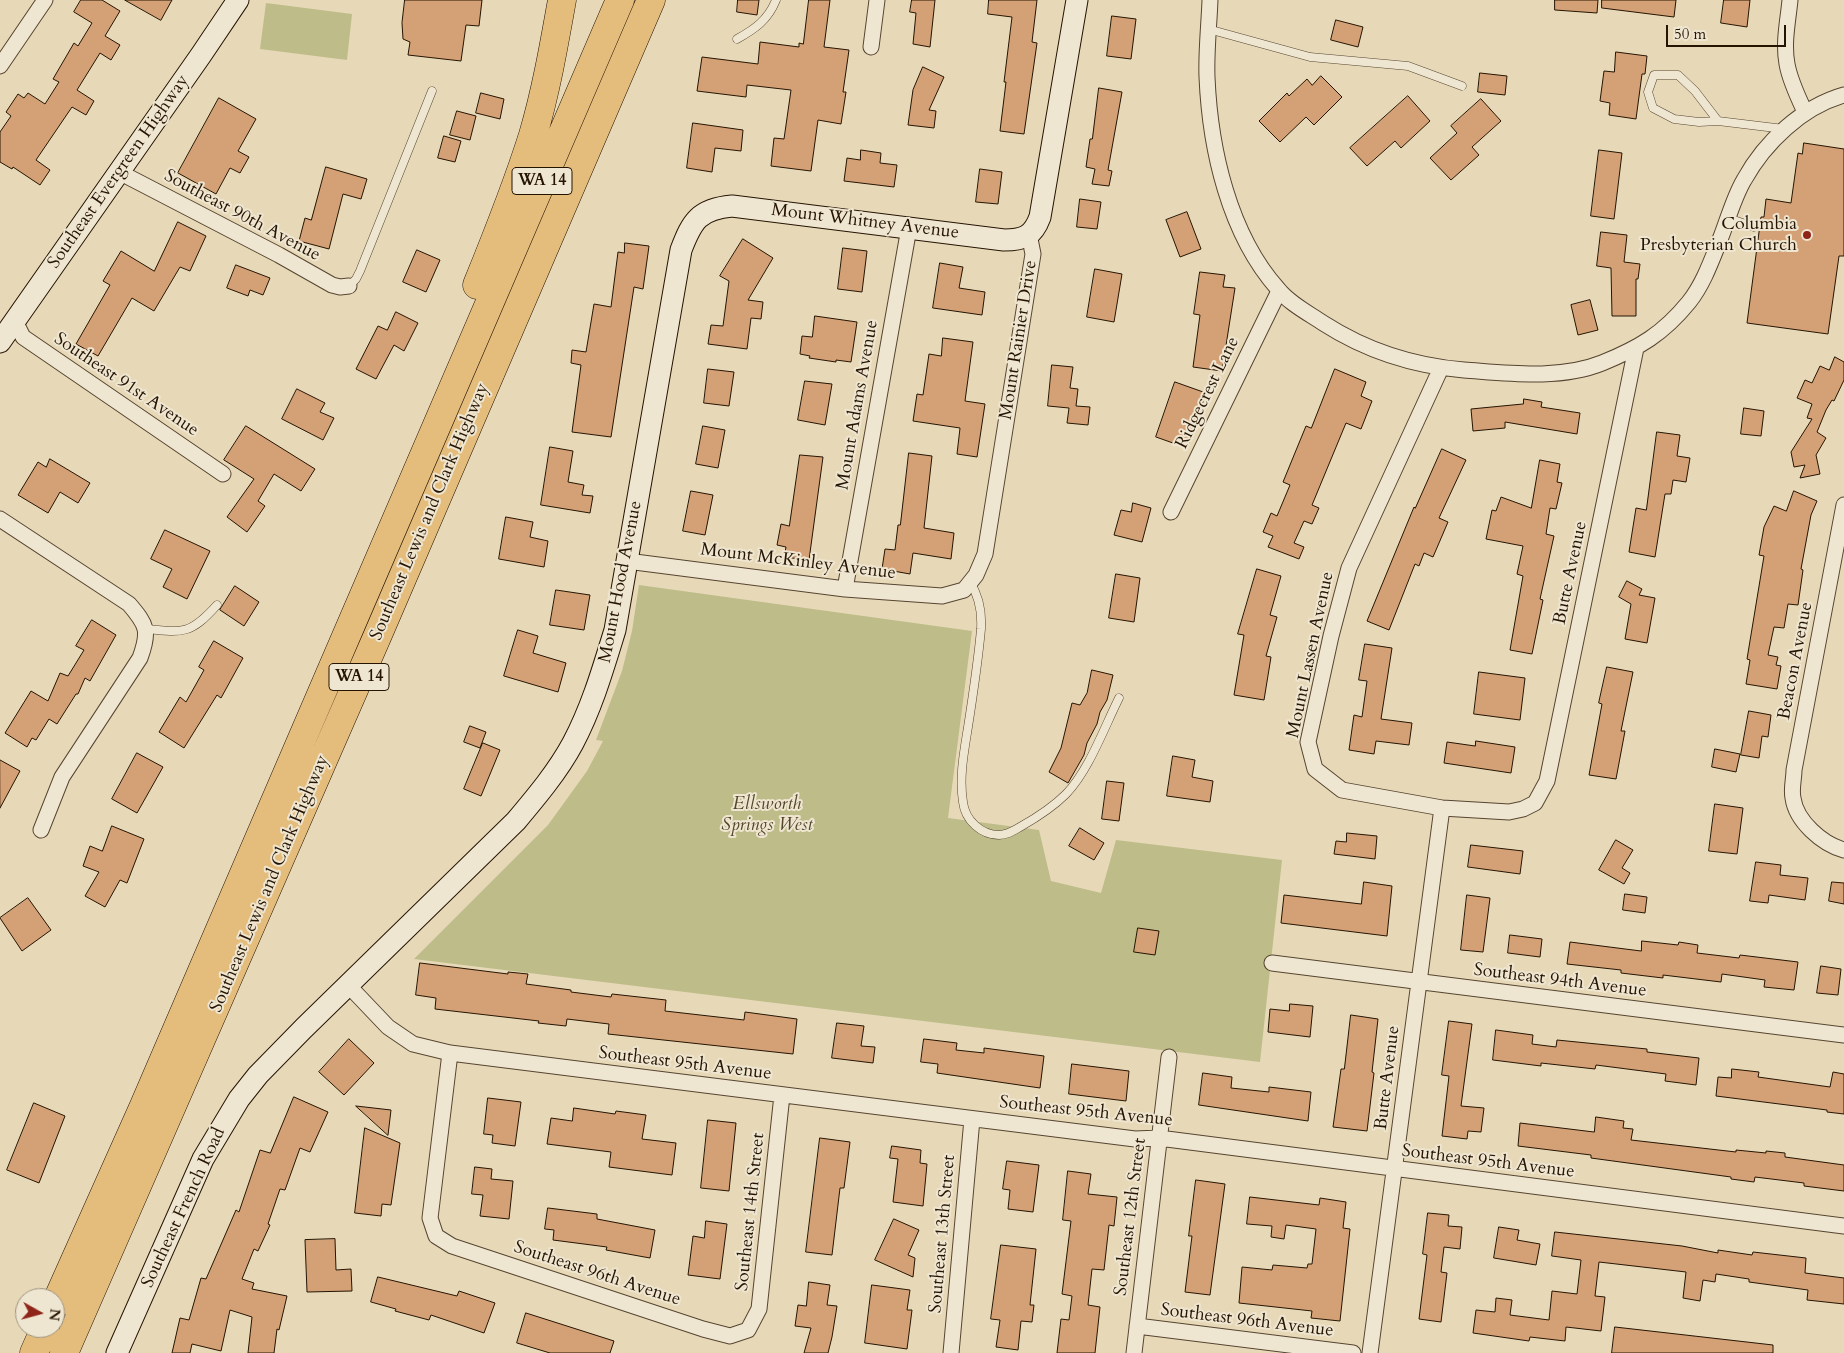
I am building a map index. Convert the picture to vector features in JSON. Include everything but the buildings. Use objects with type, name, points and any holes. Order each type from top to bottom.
[{"type":"highway","points":[[464,363],[467,311],[510,203],[534,132],[562,0]]},
{"type":"highway","name":"Southeast Lewis and Clark Highway","points":[[63,1288],[146,1099],[620,0]]},
{"type":"highway","name":"Southeast Lewis and Clark Highway","points":[[64,1353],[329,746],[651,0]]},
{"type":"highway","points":[[34,1353],[41,1338]]},
{"type":"street","points":[[0,66],[45,0]]},
{"type":"street","name":"Southeast Evergreen Highway","points":[[0,342],[238,0]]},
{"type":"street","points":[[871,46],[877,0]]},
{"type":"street","name":"Mount Rainier Drive","points":[[967,586],[976,576],[985,554],[1033,254],[1029,234],[1036,228],[1040,216],[1077,0]]},
{"type":"street","points":[[1210,0],[1207,77],[1213,131],[1222,176],[1242,235],[1260,265],[1279,291],[1338,332],[1372,349],[1441,368],[1486,372],[1555,374],[1577,371],[1636,348],[1660,333],[1690,300],[1706,274],[1743,181],[1765,150],[1806,112],[1830,99],[1844,95]]},
{"type":"street","points":[[1790,0],[1786,38],[1787,63],[1792,82],[1806,112]]},
{"type":"street","name":"Southeast 90th Avenue","points":[[119,172],[279,255],[332,285],[349,286]]},
{"type":"street","name":"Mount Whitney Avenue","points":[[701,214],[716,207],[732,206],[1004,240],[1019,240],[1029,234]]},
{"type":"street","name":"Mount Hood Avenue","points":[[348,985],[516,821],[544,787],[559,765],[573,743],[591,705],[615,630],[681,250],[689,229],[701,214]]},
{"type":"street","name":"Mount Adams Avenue","points":[[845,589],[909,228]]},
{"type":"street","name":"Ridgecrest Lane","points":[[1171,512],[1279,291]]},
{"type":"street","name":"Southeast 91st Avenue","points":[[14,321],[23,337],[223,474]]},
{"type":"street","name":"Butte Avenue","points":[[1534,803],[1547,781],[1636,348]]},
{"type":"street","name":"Mount Lassen Avenue","points":[[1441,368],[1349,568],[1331,636],[1308,742],[1315,768],[1342,790],[1442,808],[1509,812],[1523,809],[1534,803]]},
{"type":"street","name":"Beacon Avenue","points":[[1844,505],[1794,770],[1793,798],[1804,822],[1823,840],[1844,850]]},
{"type":"street","points":[[0,519],[129,604],[140,617],[146,629],[145,645],[140,658],[62,777],[41,830]]},
{"type":"street","name":"Mount McKinley Avenue","points":[[627,561],[845,589],[942,596],[967,586]]},
{"type":"street","name":"Butte Avenue","points":[[1370,1353],[1442,808]]},
{"type":"street","name":"Southeast 94th Avenue","points":[[1272,963],[1844,1035]]},
{"type":"street","name":"Southeast 95th Avenue","points":[[348,985],[388,1027],[413,1044],[450,1053],[1135,1139],[1159,1138],[1844,1226]]},
{"type":"street","name":"Southeast French Road","points":[[117,1353],[203,1159],[222,1126],[239,1099],[258,1075],[348,985]]},
{"type":"street","name":"Southeast 96th Avenue","points":[[450,1053],[430,1218],[436,1236],[452,1246],[703,1329],[730,1336],[748,1330]]},
{"type":"street","name":"Southeast 12th Street","points":[[1134,1353],[1169,1056]]},
{"type":"street","name":"Southeast 14th Street","points":[[748,1330],[759,1309],[782,1095]]},
{"type":"street","name":"Southeast 13th Street","points":[[950,1353],[972,1119]]},
{"type":"street","name":"Southeast 96th Avenue","points":[[1137,1326],[1352,1353]]},
{"type":"lane","points":[[737,39],[754,30],[772,11],[776,0]]},
{"type":"lane","points":[[1208,29],[1310,57],[1408,66],[1462,86]]},
{"type":"lane","points":[[1718,121],[1678,75],[1654,76],[1648,92],[1653,108],[1674,119],[1699,122],[1718,121],[1786,129]]},
{"type":"lane","points":[[349,286],[360,272],[432,91]]},
{"type":"lane","points":[[1728,218],[1754,227]]},
{"type":"lane","points":[[967,586],[976,592],[981,628],[963,757],[961,789],[963,805],[967,816],[976,826],[986,833],[999,835],[1009,833],[1038,817],[1066,794],[1084,768],[1119,698]]},
{"type":"lane","points":[[146,629],[190,630],[202,622],[217,605]]},
{"type":"green space","points":[[266,3],[352,14],[347,60],[260,49]]},
{"type":"green space","name":"Ellsworth Springs West","points":[[639,585],[972,631],[948,818],[1039,830],[1051,881],[1101,893],[1116,840],[1282,860],[1260,1062],[414,959],[548,825],[587,771],[603,741],[596,740],[622,671],[632,631]]},
{"type":"place","name":"Columbia Presbyterian Church","points":[[1807,235]]}]
